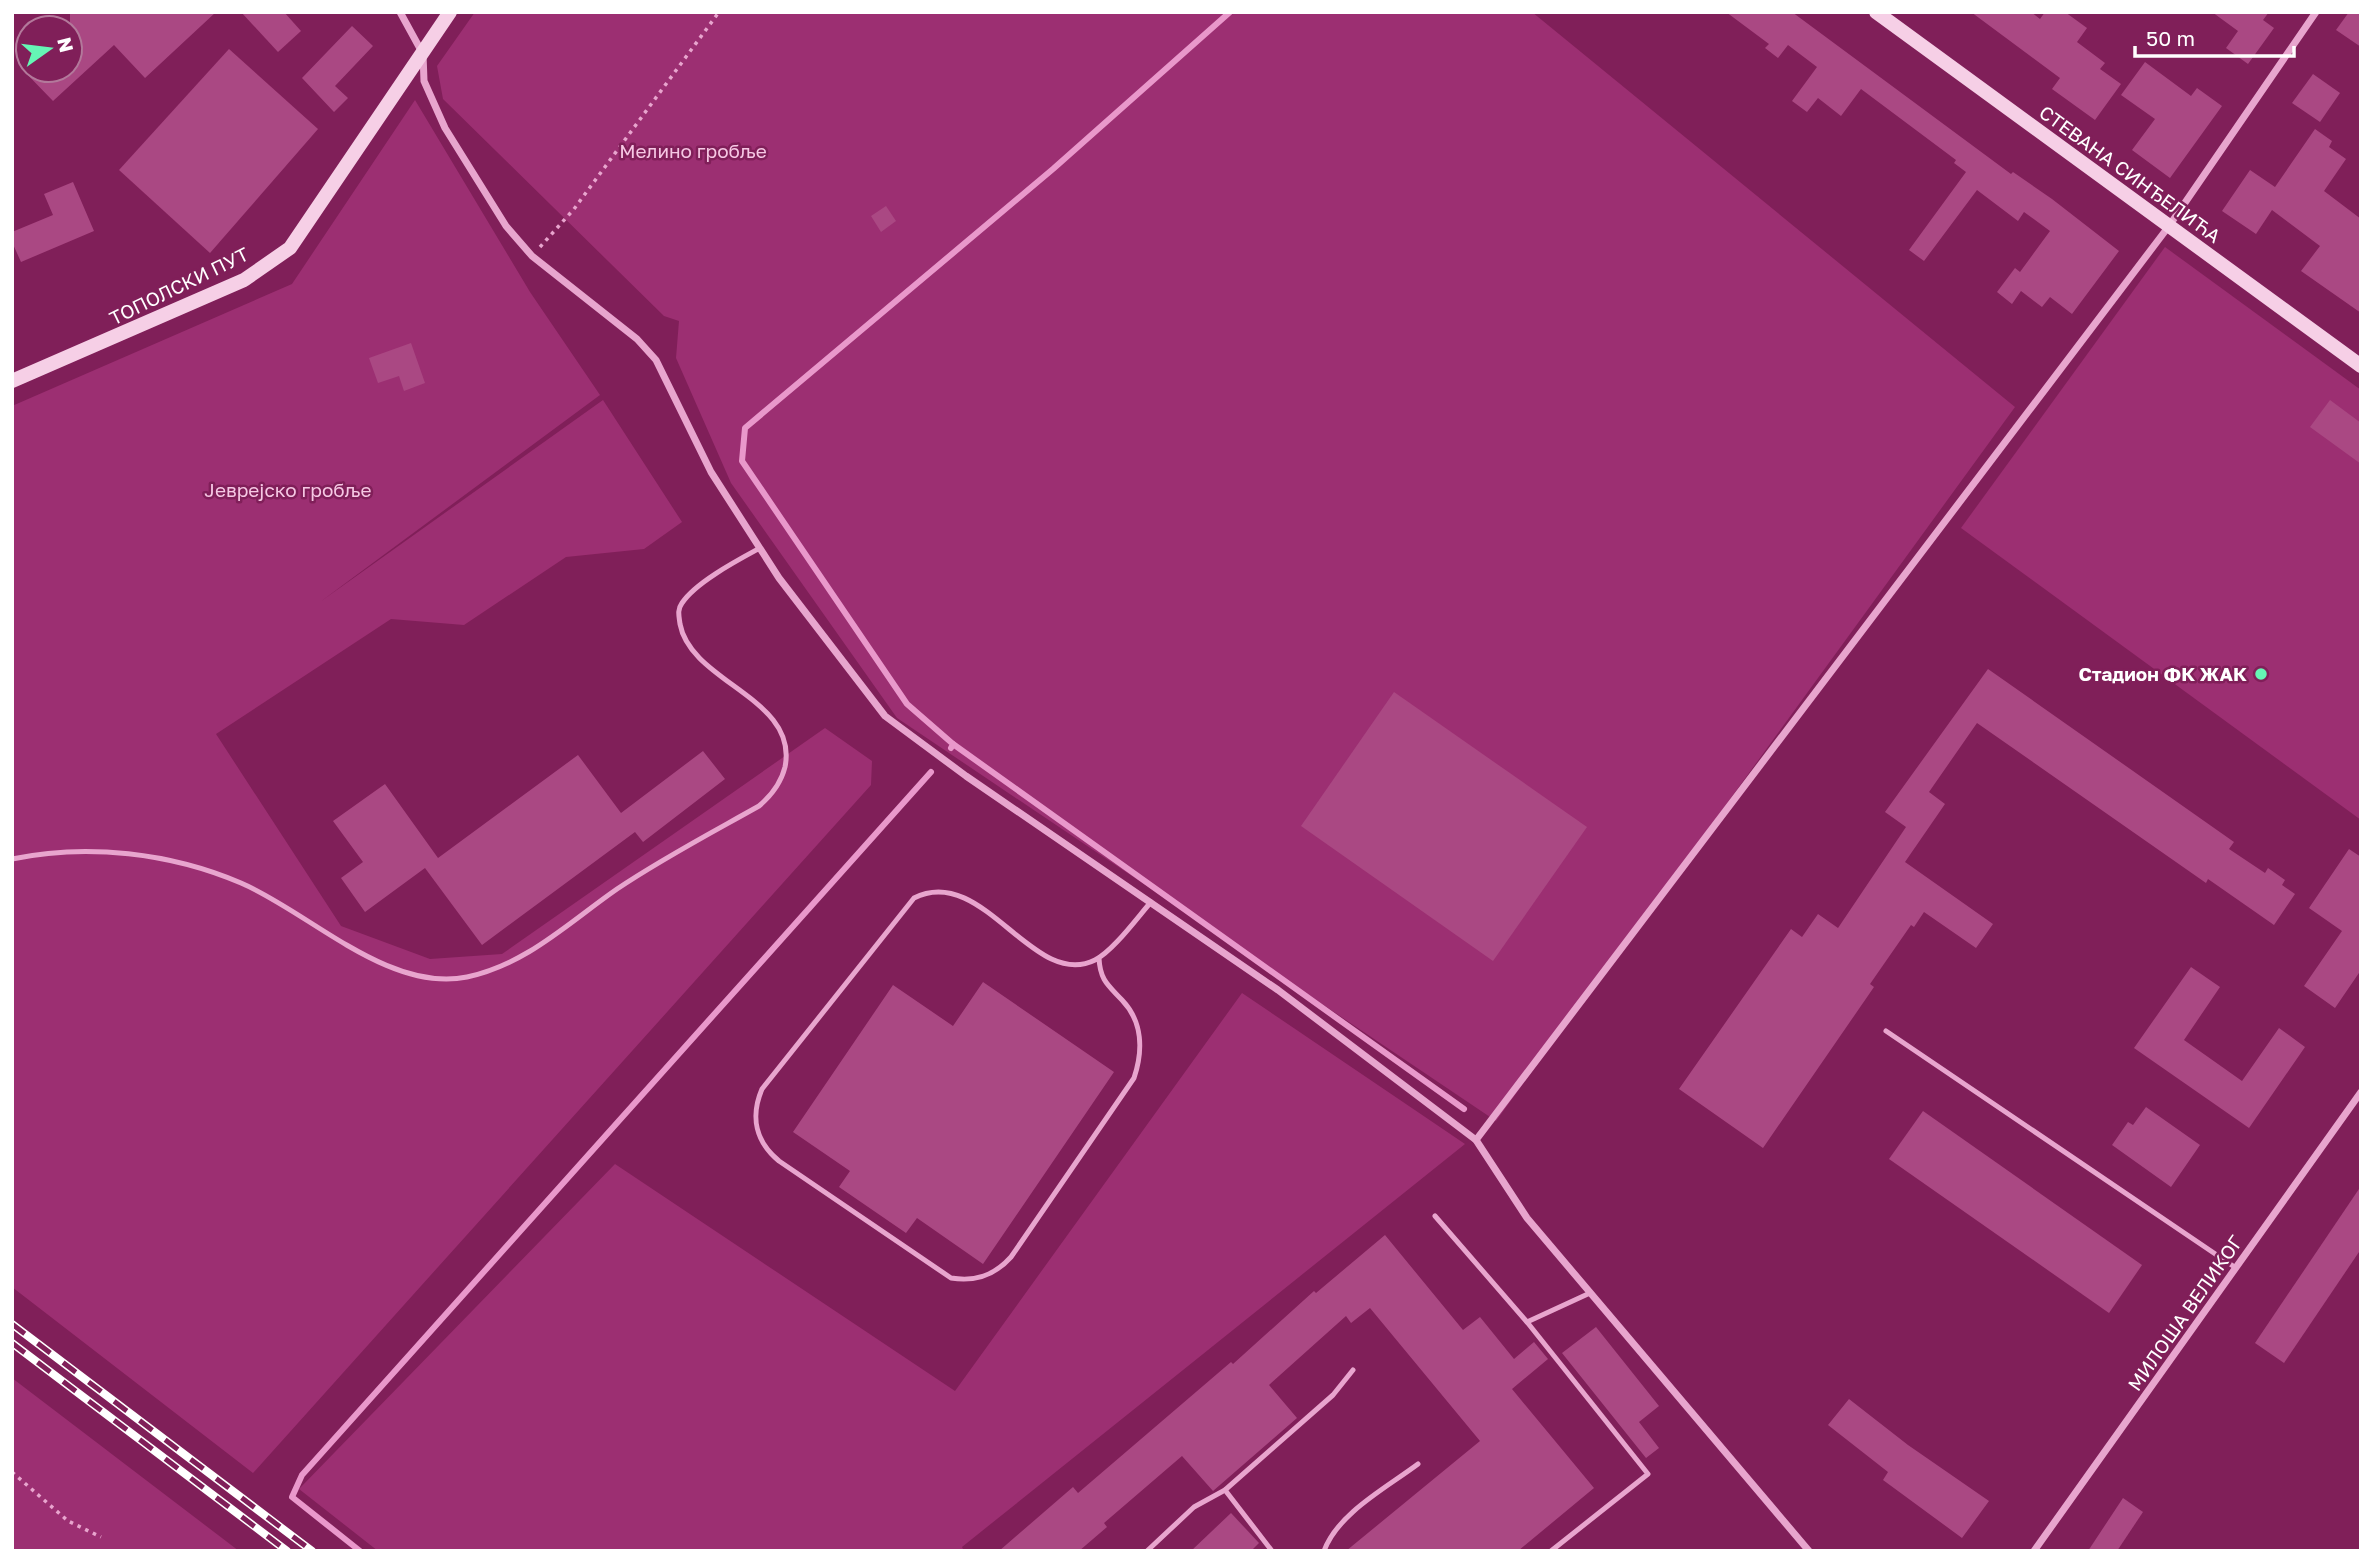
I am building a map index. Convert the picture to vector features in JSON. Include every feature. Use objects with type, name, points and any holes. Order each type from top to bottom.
[{"type":"street","points":[[400,12],[423,54],[424,81],[445,128],[506,226],[532,256],[637,339],[656,360],[711,472],[760,548],[885,716],[966,776],[1278,990],[1476,1140],[1527,1218],[1809,1551]]},
{"type":"street","name":"ТОПОЛСКИ ПУТ","points":[[12,381],[244,280],[290,248],[450,12]]},
{"type":"street","name":"СТЕВАНА СИНЂЕЛИЋА","points":[[1876,12],[2361,366]]},
{"type":"street","points":[[1476,1140],[2169,226],[2316,12]]},
{"type":"street","name":"МИЛОША ВЕЛИКОГ","points":[[2034,1551],[2361,1092]]},
{"type":"lane","points":[[12,859],[51,852],[101,852],[185,864],[242,883],[295,912],[351,948],[388,966],[427,975],[463,978],[499,968],[537,950],[617,889],[759,806],[774,791],[786,761],[778,727],[762,708],[692,651],[683,636],[678,614],[684,600],[760,548]]},
{"type":"lane","points":[[1099,958],[1100,974],[1106,986],[1122,999],[1135,1019],[1140,1042],[1138,1066],[1134,1078],[1010,1257],[995,1272],[974,1279],[951,1278],[779,1161],[759,1138],[755,1115],[762,1089],[914,898],[935,890],[957,892],[1055,961],[1080,964],[1099,958],[1151,902]]},
{"type":"lane","points":[[1886,1031],[2236,1268]]},
{"type":"lane","points":[[1435,1216],[1527,1322],[1648,1474],[1551,1551]]},
{"type":"lane","points":[[1527,1322],[1590,1293]]},
{"type":"lane","points":[[1147,1551],[1194,1507],[1225,1490],[1334,1395],[1353,1370]]},
{"type":"lane","points":[[1324,1551],[1328,1538],[1342,1522],[1418,1464]]},
{"type":"lane","points":[[1225,1490],[1272,1551]]},
{"type":"path","points":[[532,256],[574,209],[719,12]]},
{"type":"path","points":[[12,1472],[68,1521],[101,1537]]},
{"type":"green space","name":"Мелино гробље","points":[[475,12],[1532,12],[2015,407],[1496,1121],[897,718],[731,483],[676,358],[679,321],[664,316],[443,99],[437,66]]},
{"type":"green space","name":"Јеврејско гробље","points":[[415,100],[530,292],[600,395],[320,602],[603,400],[682,522],[644,549],[566,557],[464,625],[391,619],[216,734],[341,926],[430,959],[502,954],[825,728],[872,761],[871,785],[253,1473],[12,1287],[12,406],[292,284]]},
{"type":"green space","name":"Стадион ФК ЖАК","points":[[2165,247],[2361,390],[2361,820],[1961,528]]},
{"type":"green space","points":[[1242,993],[1465,1144],[962,1547],[964,1551],[378,1551],[299,1489],[615,1164],[955,1391]]},
{"type":"green space","points":[[12,1378],[239,1551],[12,1551]]},
{"type":"building","points":[[216,12],[145,78],[114,45],[84,73],[84,14],[70,14]]},
{"type":"building","points":[[241,12],[284,12],[301,31],[278,52]]},
{"type":"building","points":[[1726,12],[1792,12],[2011,174],[2013,172],[2052,199],[2119,251],[2072,314],[2050,297],[2042,307],[2021,291],[2012,304],[1997,292],[2015,268],[2020,272],[2050,231],[2024,212],[2018,221],[1977,190],[1924,261],[1909,250],[1966,172],[1954,163],[1956,160],[1861,89],[1841,116],[1818,98],[1807,112],[1792,101],[1817,67],[1788,45],[1778,58],[1765,48],[1769,44]]},
{"type":"building","points":[[1971,12],[2031,12],[2040,19],[2045,12],[2065,12],[2087,28],[2077,42],[2105,63],[2100,69],[2121,84],[2095,120],[2052,89],[2060,78]]},
{"type":"building","points":[[2212,12],[2269,12],[2263,20],[2274,28],[2248,64],[2226,48],[2238,31]]},
{"type":"building","points":[[2349,12],[2361,12],[2361,47],[2336,30]]},
{"type":"building","points":[[352,26],[373,46],[335,86],[348,98],[334,112],[302,78]]},
{"type":"building","points":[[229,49],[318,129],[210,253],[119,170]]},
{"type":"building","points":[[2145,62],[2191,96],[2197,88],[2222,106],[2170,178],[2132,150],[2155,119],[2121,95]]},
{"type":"building","points":[[2313,74],[2340,93],[2320,122],[2292,103]]},
{"type":"building","points":[[37,84],[72,84],[53,101]]},
{"type":"building","points":[[2315,129],[2332,141],[2329,147],[2346,159],[2324,191],[2361,219],[2361,313],[2301,271],[2320,246],[2272,210],[2256,234],[2222,211],[2250,170],[2275,187]]},
{"type":"building","points":[[73,182],[94,231],[21,262],[12,242],[12,232],[53,215],[44,194]]},
{"type":"building","points":[[886,206],[896,221],[881,232],[871,216]]},
{"type":"building","points":[[411,343],[425,383],[404,391],[399,376],[378,383],[369,358]]},
{"type":"building","points":[[2330,400],[2361,423],[2361,464],[2310,427]]},
{"type":"building","points":[[1988,669],[2234,842],[2229,849],[2265,873],[2268,868],[2285,880],[2282,885],[2295,894],[2274,925],[2208,879],[2206,883],[1977,723],[1929,792],[1945,804],[1905,862],[1993,924],[1976,948],[1924,912],[1914,927],[1911,925],[1870,984],[1874,987],[1763,1148],[1679,1089],[1791,929],[1802,937],[1818,914],[1838,928],[1906,827],[1885,812]]},
{"type":"building","points":[[1394,692],[1587,827],[1493,961],[1301,826]]},
{"type":"building","points":[[703,751],[725,779],[643,842],[635,832],[482,945],[425,868],[365,912],[341,878],[363,862],[333,821],[385,784],[438,858],[578,755],[621,813]]},
{"type":"building","points":[[2349,849],[2361,857],[2361,970],[2335,1008],[2304,986],[2342,931],[2309,908]]},
{"type":"building","points":[[2191,967],[2220,987],[2184,1040],[2242,1081],[2279,1028],[2305,1047],[2249,1128],[2134,1048]]},
{"type":"building","points":[[983,982],[1114,1072],[983,1264],[917,1218],[906,1233],[839,1187],[850,1171],[793,1132],[893,985],[953,1026]]},
{"type":"building","points":[[2146,1107],[2200,1145],[2171,1187],[2112,1145],[2128,1122],[2133,1125]]},
{"type":"building","points":[[1923,1111],[2142,1265],[2109,1313],[1889,1159]]},
{"type":"building","points":[[2361,1186],[2361,1249],[2284,1363],[2255,1343]]},
{"type":"building","points":[[1385,1235],[1463,1330],[1480,1317],[1514,1359],[1534,1342],[1548,1359],[1512,1389],[1594,1488],[1518,1551],[1346,1551],[1480,1441],[1370,1308],[1351,1323],[1346,1316],[1269,1385],[1297,1418],[1213,1491],[1182,1456],[1104,1523],[1107,1527],[1079,1551],[999,1551],[1073,1487],[1078,1493],[1231,1362],[1233,1364],[1314,1291],[1316,1293]]},
{"type":"building","points":[[1596,1327],[1659,1406],[1639,1422],[1659,1448],[1646,1458],[1562,1353]]},
{"type":"building","points":[[1849,1399],[1908,1445],[1989,1501],[1962,1538],[1883,1480],[1888,1472],[1828,1425]]},
{"type":"building","points":[[2123,1498],[2143,1512],[2117,1551],[2088,1551]]},
{"type":"building","points":[[1231,1513],[1259,1543],[1251,1551],[1191,1551]]},
{"type":"waterway","points":[[951,748],[953,744],[907,704],[742,461],[745,428],[1053,169],[1230,12]]},
{"type":"waterway","points":[[953,744],[1464,1109]]},
{"type":"waterway","points":[[360,1551],[292,1497],[302,1475],[931,772]]},
{"type":"railway","points":[[12,1324],[312,1551]]},
{"type":"railway","points":[[12,1343],[287,1551]]},
{"type":"place","name":"Стадион ФК ЖАК","points":[[2261,674]]}]
